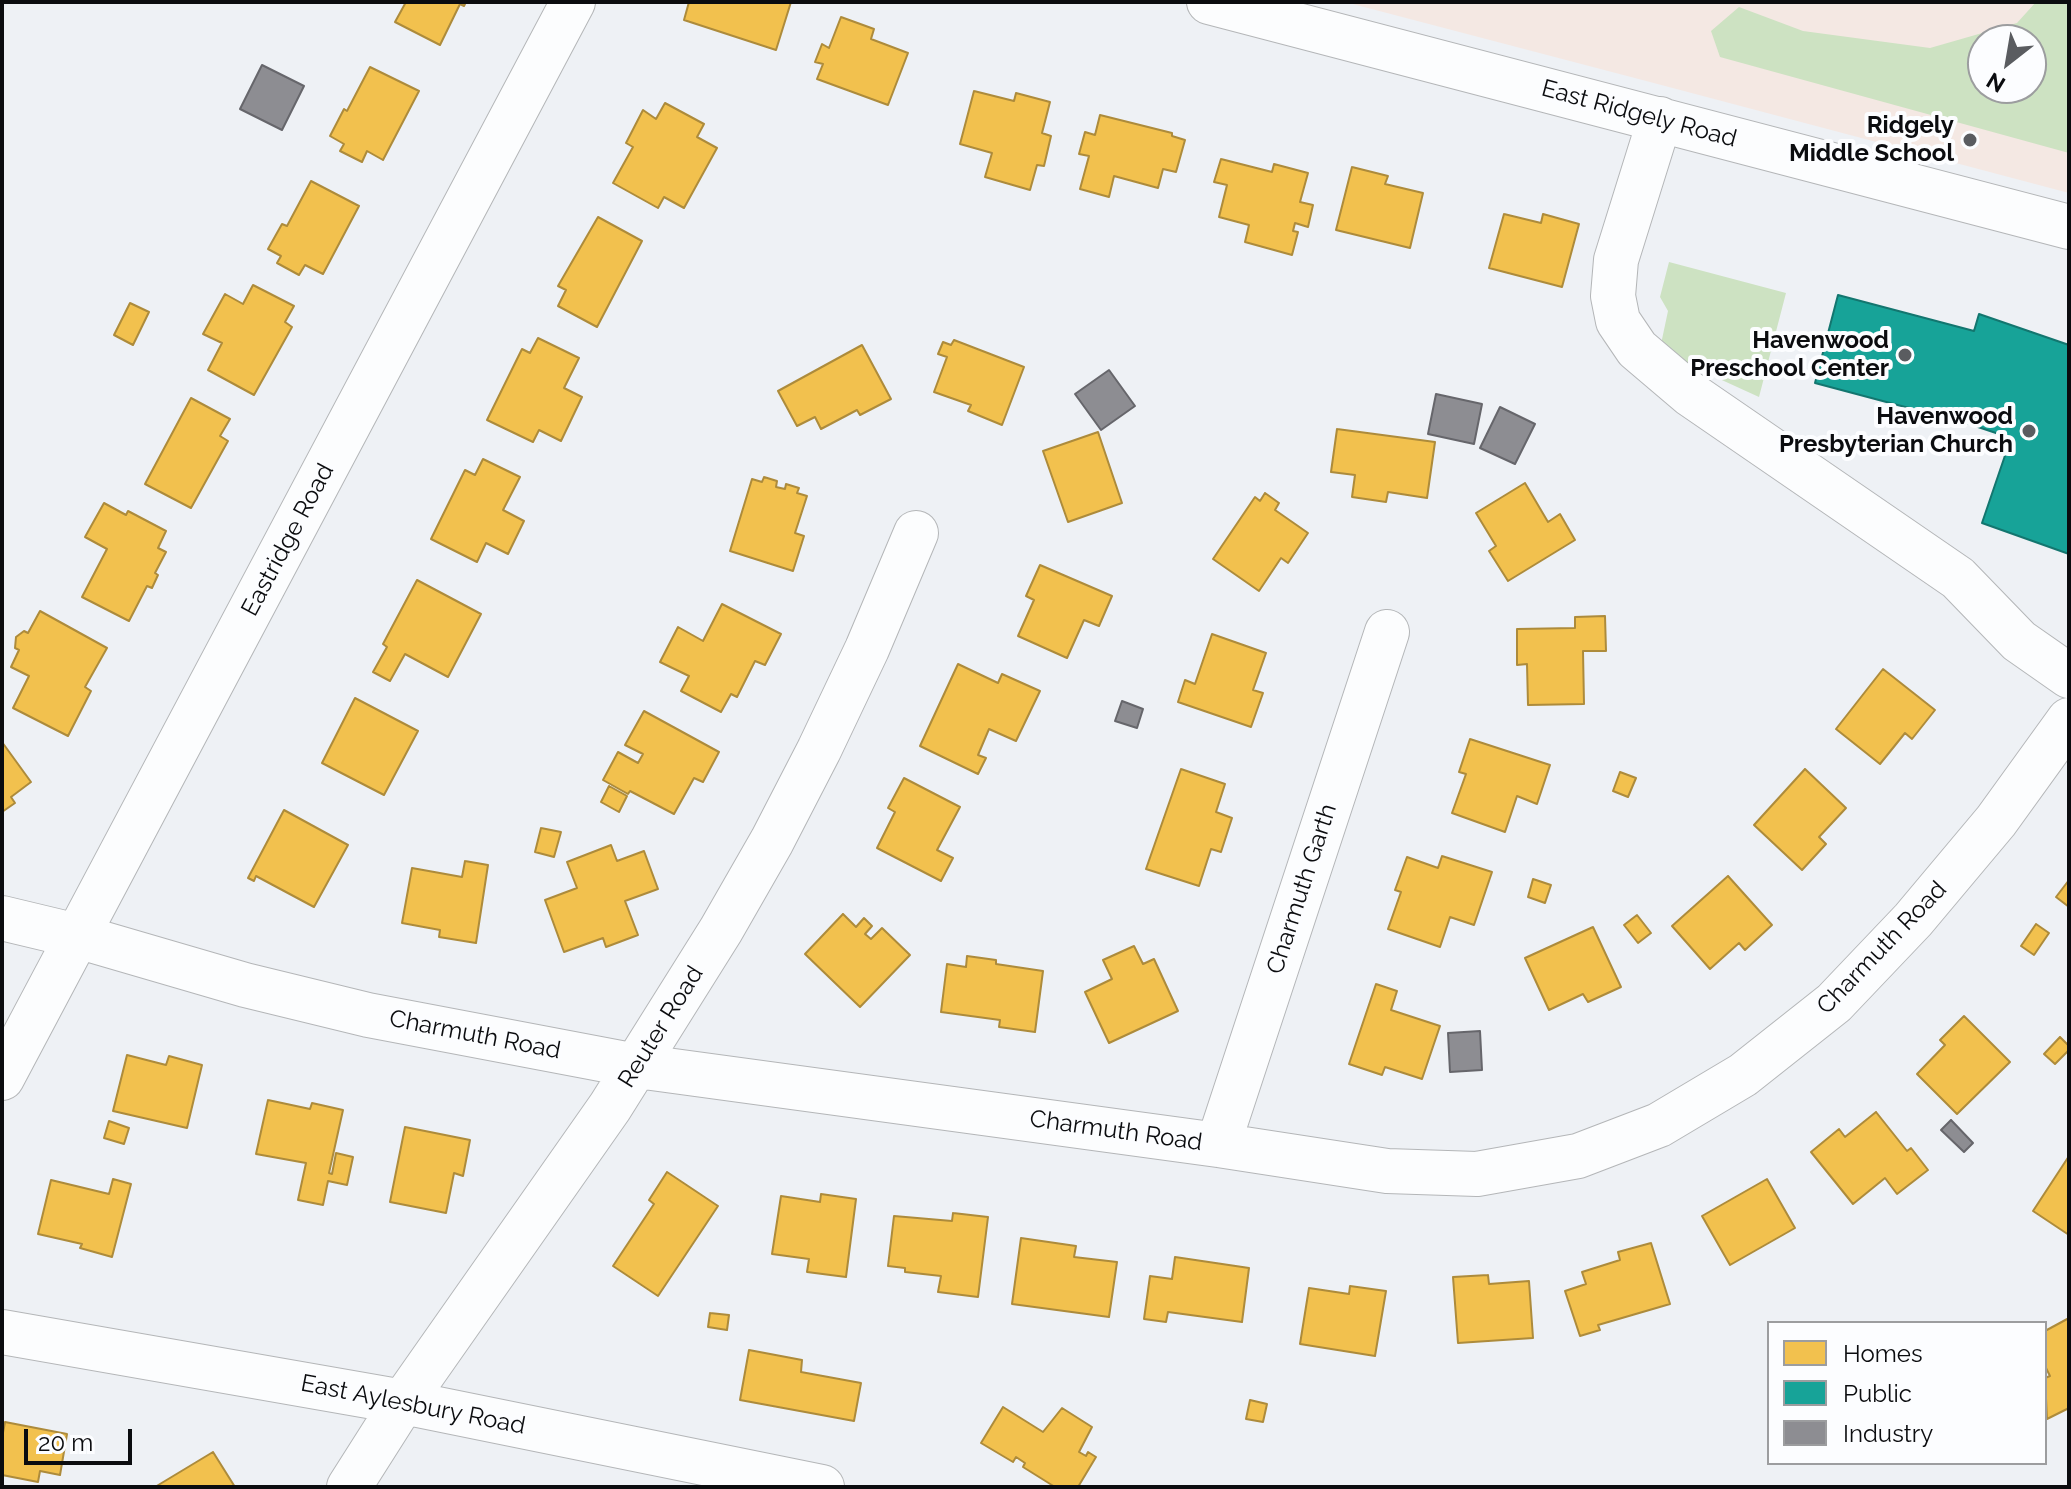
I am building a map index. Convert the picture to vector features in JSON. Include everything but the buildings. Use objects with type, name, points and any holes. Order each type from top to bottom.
[{"type":"street","name":"Eastridge Road","points":[[2,1078],[573,2]]},
{"type":"street","name":"East Ridgely Road","points":[[1209,2],[2069,227]]},
{"type":"street","points":[[1660,119],[1616,260],[1613,296],[1618,321],[1637,349],[1690,394],[1958,578],[2019,641],[2069,676]]},
{"type":"street","name":"Reuter Road","points":[[349,1487],[403,1402],[637,1066],[721,930],[779,828],[867,649],[916,533]]},
{"type":"street","name":"Charmuth Garth","points":[[1218,1145],[1387,632]]},
{"type":"street","name":"Charmuth Road","points":[[2,918],[77,936],[245,985],[368,1015],[637,1066],[1387,1171],[1477,1174],[1578,1156],[1659,1125],[1743,1075],[1834,1003],[1913,920],[1996,821],[2069,720]]},
{"type":"street","name":"East Aylesbury Road","points":[[2,1332],[403,1402],[822,1487]]},
{"type":"shaded area","name":"Ridgely Middle School","points":[[1345,2],[2069,2],[2069,193]]},
{"type":"green space","points":[[2036,2],[2069,2],[2069,153],[1720,57],[1711,31],[1739,7],[1803,31],[1930,48],[1967,37],[1967,104],[2047,104],[2047,24],[2014,24]]},
{"type":"green space","points":[[1669,262],[1786,293],[1759,397],[1667,355],[1661,344],[1668,311],[1660,297]]},
{"type":"place","name":"Ridgely Middle School","points":[[1970,140]]},
{"type":"place","name":"Havenwood Preschool Center","points":[[1905,355]]},
{"type":"place","name":"Havenwood Presbyterian Church","points":[[2029,431]]}]
